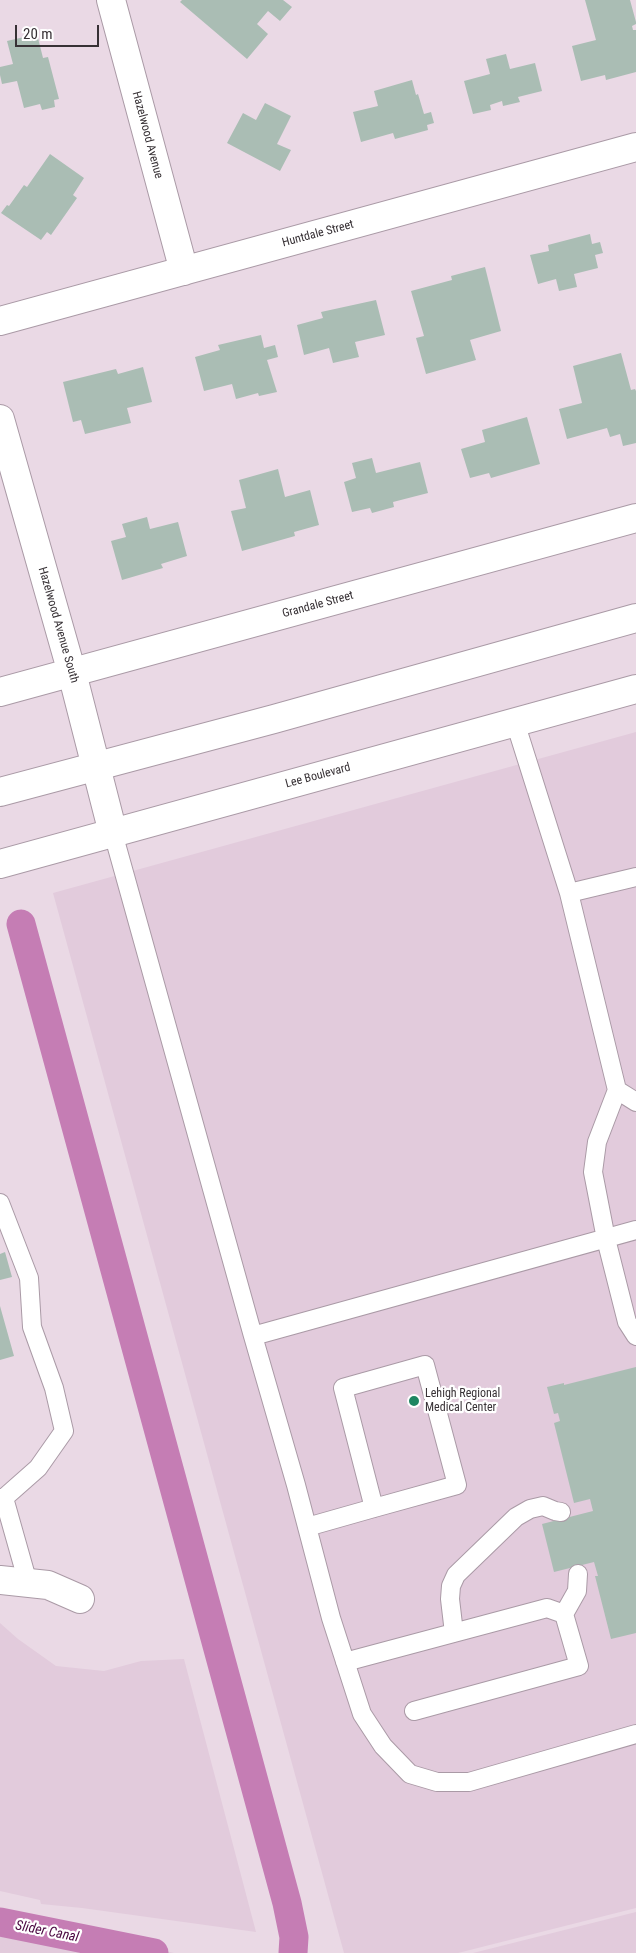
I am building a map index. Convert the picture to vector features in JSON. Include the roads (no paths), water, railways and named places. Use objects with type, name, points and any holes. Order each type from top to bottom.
[{"type":"street","name":"Hazelwood Avenue","points":[[111,0],[184,271]]},
{"type":"street","name":"Huntdale Street","points":[[0,321],[636,147]]},
{"type":"street","name":"Hazelwood Avenue South","points":[[0,419],[72,673],[113,833]]},
{"type":"street","name":"Grandale Street","points":[[0,692],[636,518]]},
{"type":"street","points":[[0,792],[274,719],[636,618]]},
{"type":"street","name":"Lee Boulevard","points":[[0,864],[636,689]]},
{"type":"street","points":[[0,1580],[48,1585],[80,1599]]},
{"type":"lane","points":[[515,722],[569,893],[617,1090],[597,1142],[593,1172],[606,1239],[627,1322],[636,1336]]},
{"type":"lane","points":[[113,833],[331,1618],[362,1714],[383,1746],[410,1774],[437,1782],[469,1782],[636,1734]]},
{"type":"lane","points":[[569,893],[636,877]]},
{"type":"lane","points":[[617,1090],[636,1102]]},
{"type":"lane","points":[[0,1203],[29,1278],[32,1327],[54,1388],[64,1431],[38,1468],[2,1498],[28,1583]]},
{"type":"lane","points":[[253,1336],[636,1230]]},
{"type":"lane","points":[[307,1527],[457,1485],[426,1366],[343,1388],[374,1508]]},
{"type":"lane","points":[[454,1633],[450,1599],[451,1586],[456,1575],[516,1517],[530,1508],[543,1506],[561,1512]]},
{"type":"lane","points":[[414,1710],[579,1666],[564,1614],[577,1591],[578,1574]]},
{"type":"lane","points":[[345,1662],[546,1608],[564,1614]]},
{"type":"waterway","points":[[21,924],[287,1903],[294,1937],[293,1953]]},
{"type":"waterway","name":"Slider Canal","points":[[0,1922],[154,1953]]},
{"type":"place","name":"Lehigh Regional Medical Center","points":[[414,1401]]}]
